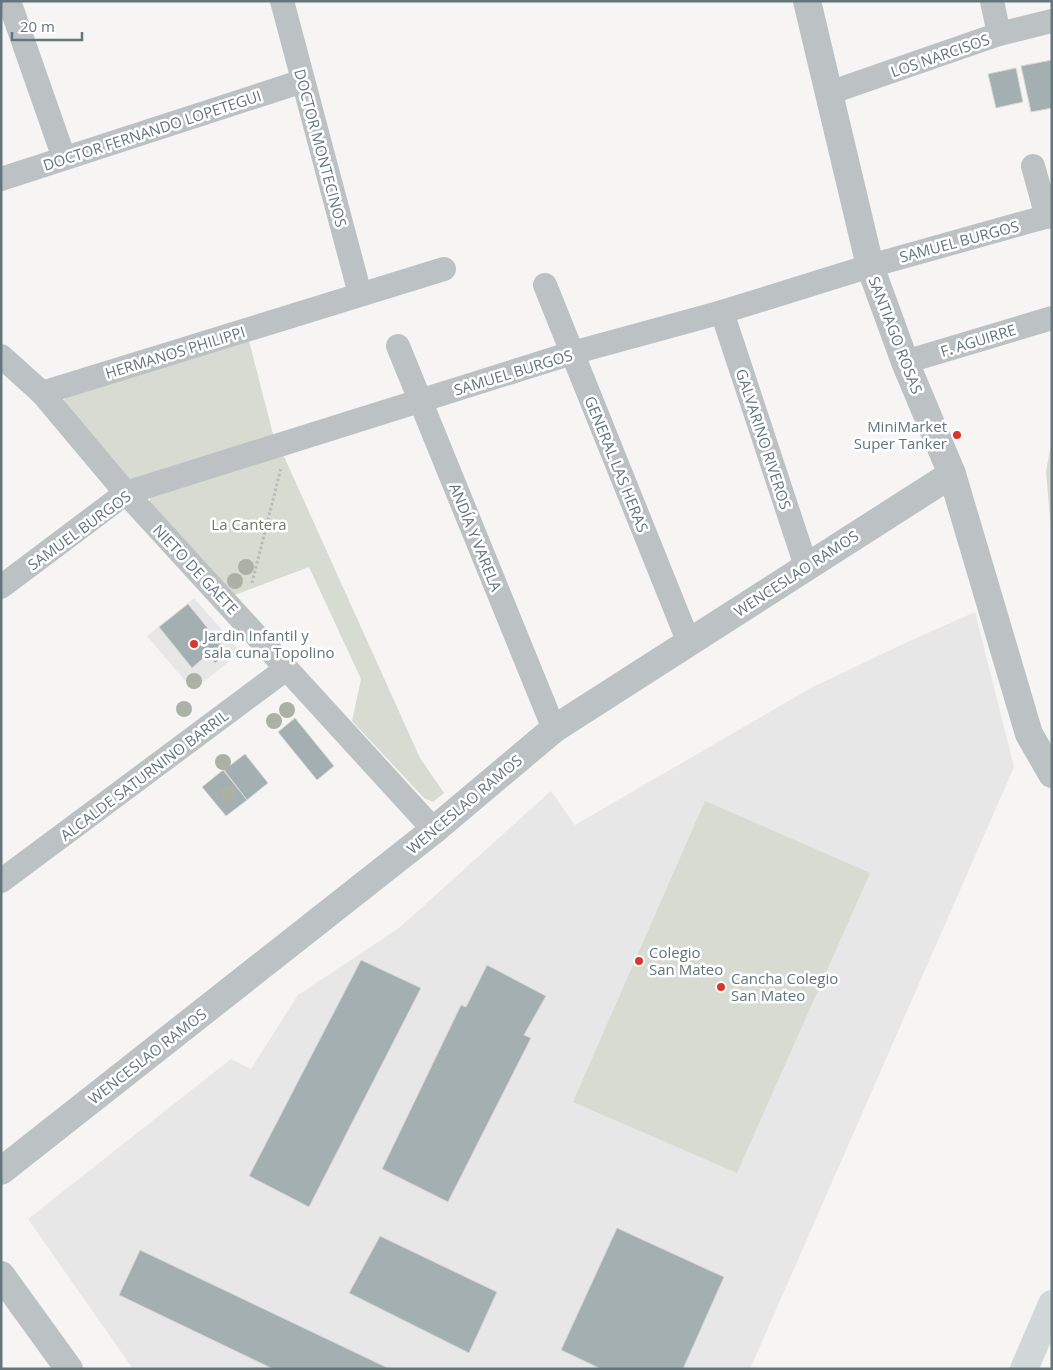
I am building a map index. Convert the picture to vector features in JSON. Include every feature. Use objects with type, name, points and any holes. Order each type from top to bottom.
[{"type":"main road","points":[[1024,1369],[1052,1304]]},
{"type":"street","points":[[9,1],[64,158]]},
{"type":"street","name":"DOCTOR MONTECINOS","points":[[282,1],[360,294]]},
{"type":"street","name":"SANTIAGO ROSAS","points":[[807,1],[870,266],[905,362],[952,474],[1029,734],[1037,752],[1052,774]]},
{"type":"street","points":[[992,1],[999,34]]},
{"type":"street","name":"LOS NARCISOS","points":[[829,93],[999,34],[1052,21]]},
{"type":"street","name":"DOCTOR FERNANDO LOPETEGUI","points":[[1,179],[303,81]]},
{"type":"street","points":[[1033,166],[1049,216]]},
{"type":"street","name":"SAMUEL BURGOS","points":[[1,586],[126,493],[572,353],[722,312],[870,266],[1049,216]]},
{"type":"street","name":"HERMANOS PHILIPPI","points":[[42,393],[444,269]]},
{"type":"street","name":"GENERAL LAS HERAS","points":[[545,286],[689,643]]},
{"type":"street","name":"GALVARINO RIVEROS","points":[[722,312],[806,566]]},
{"type":"street","name":"F. AGUIRRE","points":[[905,362],[1052,318]]},
{"type":"street","name":"ANDÍA Y VARELA","points":[[398,346],[554,729]]},
{"type":"street","points":[[1,356],[42,393]]},
{"type":"street","name":"NIETO DE GAETE","points":[[42,393],[126,493],[434,830]]},
{"type":"street","name":"WENCESLAO RAMOS","points":[[1,1171],[434,830],[554,729],[952,474]]},
{"type":"street","name":"ALCALDE SATURNINO BARRIL","points":[[1,881],[286,669]]},
{"type":"street","points":[[4,1282],[69,1369]]},
{"type":"path","points":[[252,583],[283,461]]},
{"type":"shaded area","name":"Jardin Infantil y sala cuna Topolino","points":[[194,598],[241,652],[193,690],[147,636]]},
{"type":"shaded area","name":"Colegio San Mateo","points":[[975,612],[1014,767],[750,1369],[133,1369],[28,1219],[231,1059],[251,1069],[298,995],[399,928],[551,791],[575,825],[811,688]]},
{"type":"green space","points":[[248,337],[274,438],[128,486],[63,402],[72,389]]},
{"type":"green space","points":[[1052,439],[1052,540],[1046,472]]},
{"type":"green space","name":"La Cantera","points":[[282,452],[420,758],[444,793],[433,802],[424,798],[352,721],[361,679],[309,567],[232,596],[150,507],[150,491]]},
{"type":"green space","name":"Cancha Colegio San Mateo","points":[[705,801],[870,873],[737,1173],[573,1102]]},
{"type":"building","points":[[1052,60],[1052,108],[1031,112],[1021,66]]},
{"type":"building","points":[[1016,68],[1023,102],[996,108],[988,74]]},
{"type":"building","points":[[188,604],[228,653],[215,663],[208,654],[192,668],[159,627]]},
{"type":"building","points":[[295,718],[334,766],[317,780],[278,732]]},
{"type":"building","points":[[245,754],[268,783],[247,800],[224,770]]},
{"type":"building","points":[[223,770],[247,800],[226,816],[202,787]]},
{"type":"building","points":[[361,960],[421,988],[309,1207],[249,1176]]},
{"type":"building","points":[[487,965],[546,996],[524,1035],[531,1038],[448,1202],[382,1169],[461,1005],[466,1007]]},
{"type":"building","points":[[617,1228],[724,1277],[683,1369],[601,1369],[561,1350]]},
{"type":"building","points":[[380,1236],[497,1292],[469,1353],[349,1293]]},
{"type":"building","points":[[140,1250],[390,1369],[273,1369],[119,1295]]},
{"type":"place","name":"MiniMarket Super Tanker","points":[[957,435]]},
{"type":"place","name":"Jardin Infantil y sala cuna Topolino","points":[[194,644]]},
{"type":"place","name":"Colegio San Mateo","points":[[639,961]]},
{"type":"place","name":"Cancha Colegio San Mateo","points":[[721,987]]}]
